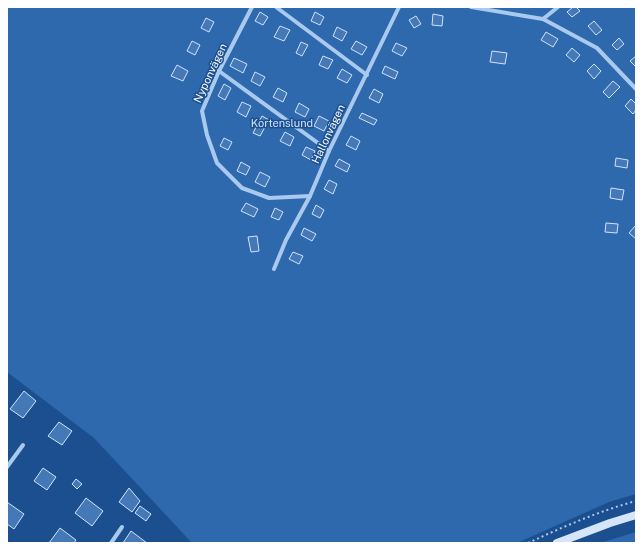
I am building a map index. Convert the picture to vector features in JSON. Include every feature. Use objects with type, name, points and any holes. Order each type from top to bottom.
[{"type":"street","name":"Nyponvägen","points":[[252,7],[219,71],[202,111],[207,135],[217,163],[242,188],[268,198],[310,196]]},
{"type":"street","points":[[276,7],[366,75]]},
{"type":"street","name":"Hallonvägen","points":[[274,269],[286,240],[310,196],[329,151],[399,7]]},
{"type":"street","points":[[472,7],[543,19],[597,48],[636,89]]},
{"type":"street","points":[[543,19],[558,7]]},
{"type":"street","points":[[219,71],[329,151]]},
{"type":"street","points":[[7,467],[24,445]]},
{"type":"street","points":[[557,543],[636,515]]},
{"type":"street","points":[[111,543],[122,527]]},
{"type":"path","points":[[528,543],[596,514],[636,501]]},
{"type":"green space","name":"Kortenslund","points":[[7,7],[636,7],[636,494],[609,502],[517,543],[192,543],[94,438],[7,372]]},
{"type":"green space","points":[[636,532],[636,543],[600,543]]},
{"type":"building","points":[[573,7],[576,7],[580,11],[572,17],[567,12]]},
{"type":"building","points":[[260,12],[268,17],[263,25],[255,21]]},
{"type":"building","points":[[315,12],[324,17],[320,25],[311,21]]},
{"type":"building","points":[[433,14],[443,16],[442,26],[432,25]]},
{"type":"building","points":[[416,16],[421,24],[414,28],[409,20]]},
{"type":"building","points":[[206,18],[214,22],[209,32],[201,28]]},
{"type":"building","points":[[594,21],[602,30],[596,35],[588,26]]},
{"type":"building","points":[[280,26],[290,30],[284,41],[274,37]]},
{"type":"building","points":[[337,27],[347,32],[342,41],[333,36]]},
{"type":"building","points":[[546,32],[558,39],[553,47],[541,40]]},
{"type":"building","points":[[619,38],[624,44],[617,50],[612,45]]},
{"type":"building","points":[[192,41],[200,45],[195,55],[187,51]]},
{"type":"building","points":[[356,41],[367,47],[362,55],[351,49]]},
{"type":"building","points":[[301,42],[308,45],[302,56],[296,53]]},
{"type":"building","points":[[396,43],[407,48],[402,56],[392,51]]},
{"type":"building","points":[[572,48],[580,55],[574,62],[566,55]]},
{"type":"building","points":[[492,51],[507,53],[505,64],[490,62]]},
{"type":"building","points":[[323,56],[333,60],[328,69],[319,65]]},
{"type":"building","points":[[636,56],[636,67],[630,61]]},
{"type":"building","points":[[234,58],[247,64],[243,73],[230,66]]},
{"type":"building","points":[[594,64],[601,71],[594,79],[587,71]]},
{"type":"building","points":[[177,65],[188,71],[183,81],[171,76]]},
{"type":"building","points":[[385,66],[398,72],[395,79],[382,73]]},
{"type":"building","points":[[342,69],[352,75],[347,83],[337,78]]},
{"type":"building","points":[[255,72],[265,77],[260,86],[251,81]]},
{"type":"building","points":[[613,81],[620,87],[609,98],[603,92]]},
{"type":"building","points":[[224,84],[231,88],[225,100],[218,96]]},
{"type":"building","points":[[278,88],[287,93],[283,102],[273,97]]},
{"type":"building","points":[[374,89],[383,94],[379,103],[369,98]]},
{"type":"building","points":[[631,99],[636,104],[636,110],[633,114],[625,106]]},
{"type":"building","points":[[242,102],[251,106],[246,117],[237,112]]},
{"type":"building","points":[[299,103],[309,109],[305,117],[295,112]]},
{"type":"building","points":[[362,113],[377,120],[374,125],[359,118]]},
{"type":"building","points":[[262,116],[269,120],[260,136],[253,133]]},
{"type":"building","points":[[319,116],[329,121],[324,131],[314,126]]},
{"type":"building","points":[[285,132],[294,137],[290,146],[280,141]]},
{"type":"building","points":[[351,136],[360,141],[356,150],[346,145]]},
{"type":"building","points":[[224,138],[232,142],[228,150],[220,146]]},
{"type":"building","points":[[306,147],[315,151],[311,160],[302,155]]},
{"type":"building","points":[[616,158],[628,160],[627,168],[615,166]]},
{"type":"building","points":[[339,159],[350,165],[347,172],[335,166]]},
{"type":"building","points":[[241,162],[250,167],[246,175],[237,171]]},
{"type":"building","points":[[260,172],[270,177],[265,187],[255,182]]},
{"type":"building","points":[[329,180],[337,184],[333,194],[324,189]]},
{"type":"building","points":[[611,188],[624,190],[622,200],[610,198]]},
{"type":"building","points":[[246,203],[258,209],[254,217],[241,211]]},
{"type":"building","points":[[316,205],[324,210],[320,218],[312,214]]},
{"type":"building","points":[[275,208],[283,212],[279,220],[271,217]]},
{"type":"building","points":[[606,223],[618,224],[617,233],[605,232]]},
{"type":"building","points":[[635,226],[636,227],[636,239],[629,233]]},
{"type":"building","points":[[304,228],[316,234],[312,241],[301,235]]},
{"type":"building","points":[[257,236],[259,251],[251,252],[248,237]]},
{"type":"building","points":[[293,252],[303,256],[299,264],[289,259]]},
{"type":"building","points":[[24,391],[36,401],[23,418],[10,409]]},
{"type":"building","points":[[59,422],[72,431],[62,445],[48,436]]},
{"type":"building","points":[[43,468],[56,477],[47,490],[34,481]]},
{"type":"building","points":[[76,479],[82,484],[77,489],[72,484]]},
{"type":"building","points":[[129,488],[140,501],[132,512],[119,502]]},
{"type":"building","points":[[86,498],[103,511],[92,526],[75,513]]},
{"type":"building","points":[[7,502],[24,514],[14,529],[7,524]]},
{"type":"building","points":[[140,506],[151,514],[146,521],[135,513]]},
{"type":"building","points":[[60,528],[76,540],[74,543],[49,543]]},
{"type":"building","points":[[131,531],[147,543],[123,543]]}]
